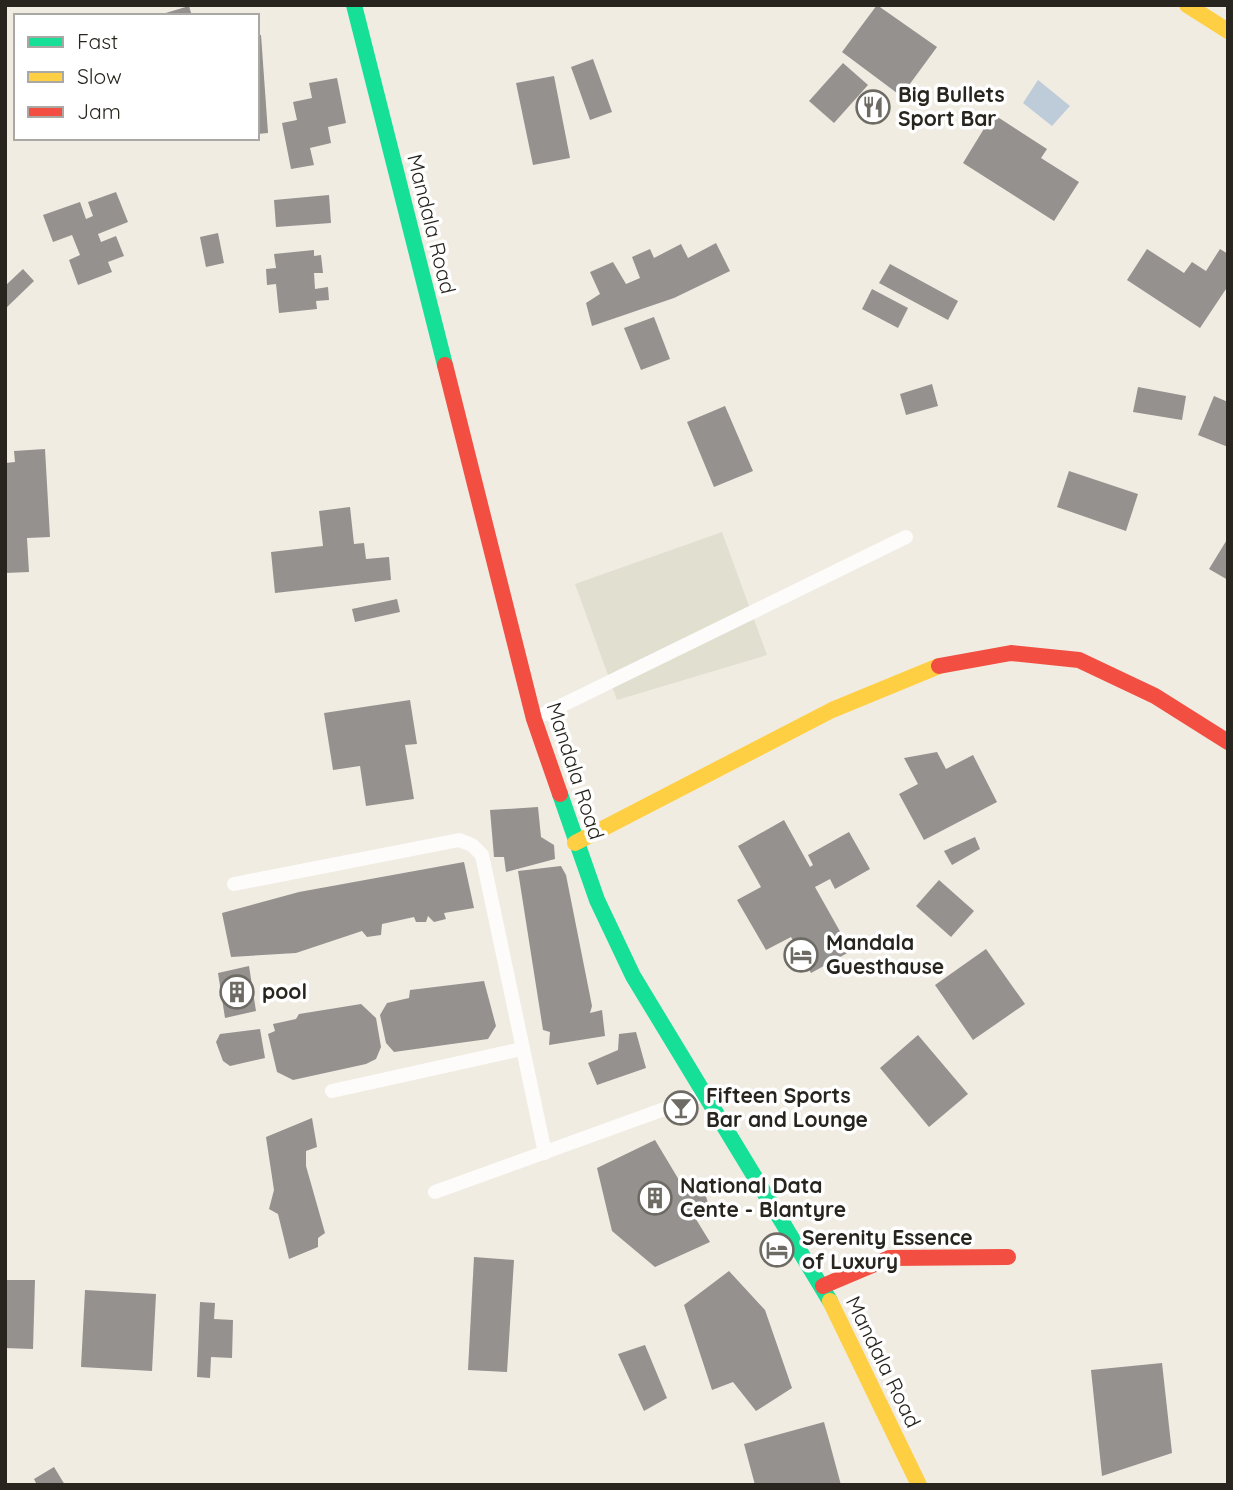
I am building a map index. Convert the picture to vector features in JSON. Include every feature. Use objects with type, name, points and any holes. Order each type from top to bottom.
[{"type":"street","name":"Mandala Road","points":[[354,5],[534,719],[575,843],[597,900],[633,976],[823,1286],[919,1485]]},
{"type":"street","points":[[1187,5],[1228,31]]},
{"type":"street","points":[[575,843],[832,710],[943,664],[1011,653],[1079,660],[1155,696],[1228,742]]},
{"type":"street","points":[[823,1286],[889,1258],[1008,1257]]},
{"type":"lane","points":[[534,719],[906,537]]},
{"type":"lane","points":[[234,884],[459,840],[472,845],[482,856],[545,1153]]},
{"type":"lane","points":[[332,1091],[522,1049]]},
{"type":"lane","points":[[435,1192],[704,1095]]},
{"type":"shaded area","points":[[722,532],[767,655],[617,700],[575,584]]},
{"type":"water","points":[[1038,80],[1070,106],[1052,126],[1023,103]]},
{"type":"building","points":[[877,5],[937,47],[901,96],[842,52]]},
{"type":"building","points":[[189,6],[191,14],[162,14]]},
{"type":"building","points":[[259,35],[261,35],[268,133],[259,134]]},
{"type":"building","points":[[593,59],[612,112],[590,120],[571,67]]},
{"type":"building","points":[[843,63],[868,85],[834,123],[809,101]]},
{"type":"building","points":[[554,76],[570,158],[533,165],[516,83]]},
{"type":"building","points":[[337,78],[346,123],[328,127],[331,143],[310,148],[314,165],[291,169],[282,123],[297,120],[293,102],[312,98],[309,83]]},
{"type":"building","points":[[993,114],[1047,149],[1041,158],[1079,182],[1054,221],[963,163]]},
{"type":"building","points":[[116,192],[128,222],[98,234],[101,242],[116,236],[124,256],[108,262],[112,272],[78,285],[69,260],[80,255],[72,235],[53,242],[43,215],[80,202],[86,219],[93,216],[88,202]]},
{"type":"building","points":[[329,195],[331,223],[276,227],[274,200]]},
{"type":"building","points":[[218,233],[224,263],[206,267],[200,237]]},
{"type":"building","points":[[716,243],[730,271],[674,298],[592,326],[586,303],[600,294],[590,272],[613,262],[626,284],[640,278],[632,257],[650,249],[654,258],[681,244],[688,258]]},
{"type":"building","points":[[1147,249],[1184,273],[1192,262],[1206,271],[1220,249],[1228,254],[1228,286],[1200,328],[1127,280]]},
{"type":"building","points":[[314,250],[314,256],[321,255],[323,273],[314,273],[315,289],[328,287],[329,300],[316,301],[317,309],[279,313],[276,284],[267,285],[266,269],[276,268],[274,254]]},
{"type":"building","points":[[890,264],[958,301],[948,320],[879,283]]},
{"type":"building","points":[[23,269],[34,281],[5,309],[5,286]]},
{"type":"building","points":[[872,289],[908,308],[898,328],[862,309]]},
{"type":"building","points":[[654,317],[670,359],[641,370],[624,328]]},
{"type":"building","points":[[932,384],[938,406],[906,415],[900,394]]},
{"type":"building","points":[[1138,387],[1186,396],[1182,420],[1133,412]]},
{"type":"building","points":[[1214,396],[1228,402],[1228,447],[1198,435]]},
{"type":"building","points":[[725,406],[753,471],[714,487],[687,422]]},
{"type":"building","points":[[45,449],[50,537],[27,538],[29,572],[5,573],[5,463],[15,462],[14,451]]},
{"type":"building","points":[[1069,471],[1138,494],[1126,531],[1057,507]]},
{"type":"building","points":[[350,507],[354,544],[364,543],[366,559],[389,557],[391,580],[275,593],[271,552],[323,546],[319,511]]},
{"type":"building","points":[[1228,538],[1228,580],[1209,569]]},
{"type":"building","points":[[397,599],[400,612],[355,622],[352,609]]},
{"type":"building","points":[[410,700],[417,744],[405,745],[414,799],[366,806],[360,766],[333,770],[324,713]]},
{"type":"building","points":[[937,752],[946,769],[973,755],[997,802],[924,840],[899,794],[918,784],[904,758]]},
{"type":"building","points":[[538,807],[541,837],[554,845],[555,859],[506,872],[504,857],[494,857],[490,810]]},
{"type":"building","points":[[784,820],[810,867],[813,865],[808,855],[849,832],[870,869],[835,889],[830,879],[815,887],[851,951],[811,973],[791,937],[766,950],[737,900],[761,887],[738,846]]},
{"type":"building","points":[[975,837],[980,849],[952,865],[944,851]]},
{"type":"building","points":[[464,862],[474,908],[444,913],[446,919],[434,922],[428,916],[426,922],[416,922],[414,917],[382,924],[381,935],[367,937],[362,931],[296,953],[231,957],[222,913],[299,892]]},
{"type":"building","points":[[561,866],[566,875],[592,1006],[590,1013],[602,1010],[605,1036],[549,1045],[550,1032],[543,1030],[518,871]]},
{"type":"building","points":[[939,880],[974,911],[951,937],[916,906]]},
{"type":"building","points":[[986,949],[1025,1004],[973,1040],[935,985]]},
{"type":"building","name":"pool","points":[[249,966],[256,1011],[225,1018],[218,973]]},
{"type":"building","points":[[484,981],[496,1026],[488,1039],[394,1052],[386,1043],[380,1015],[387,1003],[409,998],[410,990]]},
{"type":"building","points":[[361,1004],[376,1018],[381,1047],[376,1059],[366,1064],[293,1080],[277,1072],[268,1034],[275,1031],[273,1024],[296,1019],[299,1014]]},
{"type":"building","points":[[260,1029],[265,1058],[230,1066],[223,1061],[216,1042],[220,1034]]},
{"type":"building","points":[[636,1032],[646,1068],[597,1085],[588,1063],[618,1050],[619,1034]]},
{"type":"building","points":[[918,1035],[968,1094],[929,1127],[880,1068]]},
{"type":"building","points":[[312,1118],[317,1147],[306,1151],[306,1166],[325,1233],[318,1238],[318,1247],[289,1259],[278,1214],[269,1209],[274,1190],[266,1137]]},
{"type":"building","name":"National Data Cente - Blantyre","points":[[655,1140],[685,1190],[702,1184],[709,1206],[694,1216],[710,1242],[655,1267],[612,1231],[597,1168]]},
{"type":"building","points":[[474,1257],[514,1260],[507,1372],[468,1370]]},
{"type":"building","points":[[729,1271],[765,1310],[792,1388],[756,1411],[733,1382],[712,1390],[684,1305]]},
{"type":"building","points":[[5,1280],[35,1280],[33,1349],[5,1348]]},
{"type":"building","points":[[85,1290],[156,1294],[152,1371],[81,1367]]},
{"type":"building","points":[[200,1302],[215,1303],[214,1319],[233,1320],[232,1358],[211,1357],[210,1378],[197,1377]]},
{"type":"building","points":[[645,1345],[667,1398],[644,1411],[618,1354]]},
{"type":"building","points":[[1162,1363],[1172,1453],[1102,1476],[1091,1370]]},
{"type":"building","points":[[824,1422],[841,1485],[755,1485],[744,1444]]},
{"type":"building","points":[[54,1467],[65,1485],[37,1485],[34,1479]]},
{"type":"traffic: fast","points":[[354,5],[445,365]]},
{"type":"traffic: fast","points":[[560,794],[597,900],[633,976],[830,1301]]},
{"type":"traffic: slow","points":[[1187,5],[1228,31]]},
{"type":"traffic: slow","points":[[575,843],[832,710],[939,666]]},
{"type":"traffic: slow","points":[[830,1301],[919,1485]]},
{"type":"traffic: jam","points":[[445,365],[534,719],[560,794]]},
{"type":"traffic: jam","points":[[939,666],[1011,653],[1079,660],[1155,696],[1228,742]]},
{"type":"traffic: jam","points":[[823,1286],[889,1258],[1008,1257]]},
{"type":"place","name":"Big Bullets Sport Bar","points":[[873,107]]},
{"type":"place","name":"Mandala Guesthause","points":[[801,955]]},
{"type":"place","name":"pool","points":[[237,992]]},
{"type":"place","name":"Fifteen Sports Bar and Lounge","points":[[681,1108]]},
{"type":"place","name":"National Data Cente - Blantyre","points":[[655,1198]]},
{"type":"place","name":"Serenity Essence of Luxury","points":[[777,1250]]}]
